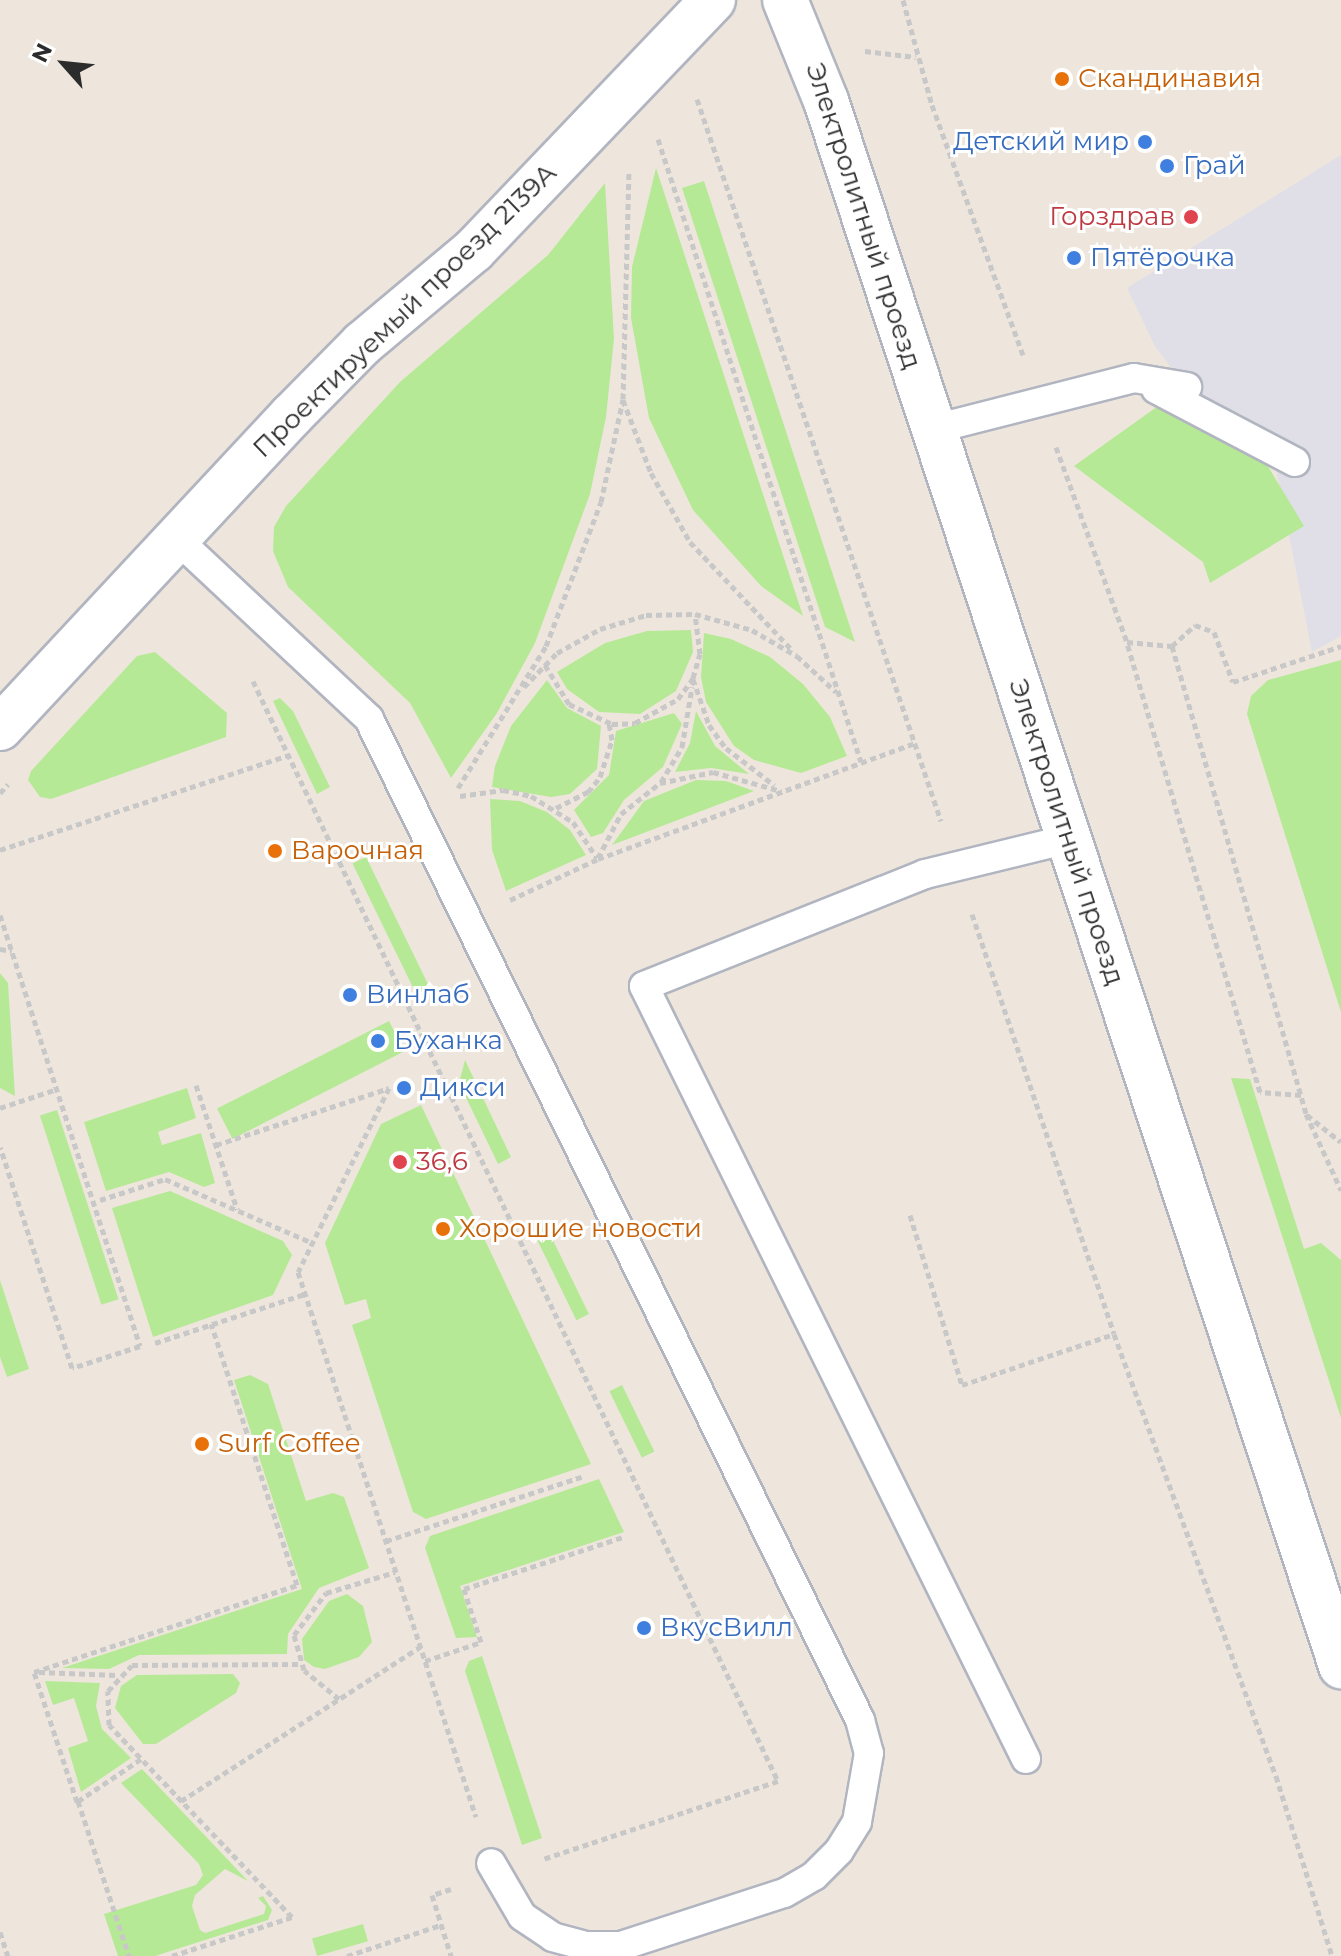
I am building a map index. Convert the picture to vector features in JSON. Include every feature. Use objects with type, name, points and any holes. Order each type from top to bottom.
[{"type":"street","name":"Проектируемый проезд 2139А","points":[[0,728],[302,405],[362,344],[474,250],[713,0]]},
{"type":"street","name":"Электролитный проезд","points":[[785,0],[826,101],[1341,1666]]},
{"type":"lane","points":[[934,429],[1134,378],[1187,387]]},
{"type":"lane","points":[[1134,378],[1295,462]]},
{"type":"lane","points":[[178,540],[369,719],[860,1720],[869,1753],[857,1822],[839,1851],[814,1876],[784,1893],[621,1946],[586,1946],[553,1937],[522,1916],[499,1886],[491,1863]]},
{"type":"lane","points":[[1026,1759],[644,986],[925,874],[1069,839]]},
{"type":"path","points":[[903,0],[932,105],[1024,359]]},
{"type":"path","points":[[696,96],[1114,1334],[1276,1776],[1332,1956]]},
{"type":"path","points":[[656,133],[861,762]]},
{"type":"path","points":[[598,859],[573,822],[555,808],[503,790],[451,799],[518,694],[573,584],[601,502],[623,399],[629,157]]},
{"type":"path","points":[[623,399],[651,473],[690,542],[797,656],[839,694]]},
{"type":"path","points":[[1051,433],[1127,642],[1260,1092],[1301,1095]]},
{"type":"path","points":[[518,694],[545,665],[600,629],[646,615],[695,614],[752,630],[797,656]]},
{"type":"path","points":[[598,859],[621,814],[660,783],[682,747],[700,654],[695,614]]},
{"type":"path","points":[[1127,642],[1172,646],[1195,625],[1214,632],[1233,682],[1341,646]]},
{"type":"path","points":[[1172,646],[1306,1114],[1341,1190]]},
{"type":"path","points":[[545,665],[569,704],[609,723],[635,723],[658,714],[678,699],[693,678]]},
{"type":"path","points":[[249,672],[778,1781],[537,1861]]},
{"type":"path","points":[[693,678],[709,725],[726,748],[782,791]]},
{"type":"path","points":[[555,808],[588,792],[600,777],[612,740],[609,723]]},
{"type":"path","points":[[467,920],[598,859],[915,743]]},
{"type":"path","points":[[0,850],[289,755]]},
{"type":"path","points":[[660,783],[713,772],[782,791]]},
{"type":"path","points":[[0,915],[140,1346],[72,1368],[0,1147]]},
{"type":"path","points":[[0,949],[12,951]]},
{"type":"path","points":[[196,1085],[237,1211]]},
{"type":"path","points":[[216,1145],[389,1088],[298,1272],[491,1863]]},
{"type":"path","points":[[0,1108],[57,1089]]},
{"type":"path","points":[[1306,1114],[1341,1142]]},
{"type":"path","points":[[100,1200],[165,1179],[313,1243]]},
{"type":"path","points":[[910,1215],[962,1385],[1114,1334]]},
{"type":"path","points":[[155,1343],[305,1294]]},
{"type":"path","points":[[34,1672],[297,1585],[211,1324]]},
{"type":"path","points":[[386,1541],[584,1476]]},
{"type":"path","points":[[425,1661],[481,1642],[464,1589],[626,1536]]},
{"type":"path","points":[[339,1699],[300,1664],[294,1635],[320,1598],[395,1572]]},
{"type":"path","points":[[181,1801],[420,1647]]},
{"type":"path","points":[[172,1956],[292,1917],[109,1725],[108,1691],[117,1675],[132,1665],[300,1664]]},
{"type":"path","points":[[34,1672],[117,1675]]},
{"type":"path","points":[[34,1672],[77,1802],[141,1759]]},
{"type":"path","points":[[76,1796],[129,1956]]},
{"type":"path","points":[[451,1956],[432,1895],[462,1886]]},
{"type":"path","points":[[347,1956],[441,1925]]},
{"type":"path","points":[[0,1932],[8,1956]]},
{"type":"shaded area","points":[[1341,155],[1341,636],[1312,652],[1270,438],[1243,415],[1189,392],[1155,346],[1127,288]]},
{"type":"green space","points":[[656,168],[803,616],[761,586],[693,510],[649,418],[631,318],[632,267]]},
{"type":"green space","points":[[704,181],[855,642],[825,627],[682,188]]},
{"type":"green space","points":[[605,183],[614,339],[606,417],[590,494],[535,643],[497,713],[451,778],[410,703],[288,587],[273,551],[274,527],[286,506],[400,382],[548,255]]},
{"type":"green space","points":[[1158,406],[1266,463],[1304,526],[1210,583],[1203,562],[1074,466]]},
{"type":"green space","points":[[691,630],[693,652],[676,691],[640,714],[599,712],[567,689],[557,672],[605,643],[647,631]]},
{"type":"green space","points":[[704,633],[731,639],[770,657],[803,684],[830,717],[847,756],[801,773],[754,760],[734,746],[706,702],[701,677]]},
{"type":"green space","points":[[155,652],[227,713],[226,737],[51,799],[40,797],[28,780],[31,771],[137,656]]},
{"type":"green space","points":[[1341,660],[1341,1012],[1247,714],[1251,696],[1268,680]]},
{"type":"green space","points":[[547,680],[567,708],[601,726],[597,769],[570,794],[551,797],[492,787],[495,766],[511,726]]},
{"type":"green space","points":[[280,698],[293,711],[330,787],[317,794],[273,701]]},
{"type":"green space","points":[[696,711],[715,746],[749,774],[711,768],[675,772],[690,743]]},
{"type":"green space","points":[[674,713],[682,724],[663,767],[624,800],[603,833],[591,837],[574,810],[609,775],[616,731]]},
{"type":"green space","points":[[696,780],[726,781],[754,791],[612,845],[644,801]]},
{"type":"green space","points":[[490,799],[520,801],[547,812],[570,830],[586,855],[506,891],[492,850]]},
{"type":"green space","points":[[366,857],[430,988],[417,995],[353,864]]},
{"type":"green space","points":[[0,973],[8,983],[15,1096],[0,1088]]},
{"type":"green space","points":[[389,1021],[404,1051],[232,1139],[217,1109]]},
{"type":"green space","points":[[465,1060],[511,1157],[498,1164],[459,1083]]},
{"type":"green space","points":[[1231,1078],[1250,1079],[1304,1249],[1321,1243],[1341,1260],[1341,1418]]},
{"type":"green space","points":[[187,1088],[196,1118],[158,1132],[162,1145],[201,1133],[215,1183],[204,1187],[169,1172],[106,1191],[84,1122]]},
{"type":"green space","points":[[421,1105],[591,1464],[426,1519],[413,1512],[352,1325],[371,1318],[366,1299],[345,1305],[325,1243],[381,1124]]},
{"type":"green space","points":[[57,1110],[118,1299],[101,1305],[40,1116]]},
{"type":"green space","points":[[170,1191],[283,1241],[292,1255],[273,1295],[153,1337],[112,1208]]},
{"type":"green space","points":[[546,1226],[589,1314],[576,1320],[533,1232]]},
{"type":"green space","points":[[0,1280],[29,1369],[7,1377],[0,1357]]},
{"type":"green space","points":[[250,1375],[268,1384],[306,1501],[333,1493],[344,1497],[369,1568],[319,1588],[288,1634],[287,1654],[139,1655],[109,1669],[62,1668],[302,1589],[234,1380]]},
{"type":"green space","points":[[622,1385],[654,1452],[642,1458],[609,1391]]},
{"type":"green space","points":[[599,1479],[624,1532],[460,1586],[477,1637],[456,1638],[425,1548],[430,1536]]},
{"type":"green space","points":[[347,1594],[363,1606],[372,1642],[359,1657],[325,1669],[314,1667],[304,1660],[302,1639],[329,1601]]},
{"type":"green space","points":[[482,1656],[542,1838],[522,1845],[465,1671],[469,1661]]},
{"type":"green space","points":[[233,1674],[240,1683],[236,1693],[156,1744],[143,1744],[115,1708],[121,1686],[137,1675]]},
{"type":"green space","points":[[45,1681],[100,1683],[96,1706],[102,1729],[131,1758],[81,1792],[68,1748],[88,1741],[74,1698],[53,1705]]},
{"type":"green space","points":[[142,1769],[248,1881],[225,1869],[195,1895],[192,1906],[200,1930],[205,1933],[264,1914],[266,1906],[258,1898],[263,1896],[272,1910],[268,1920],[155,1956],[118,1956],[104,1914],[196,1885],[203,1875],[199,1864],[121,1783]]},
{"type":"green space","points":[[363,1924],[368,1941],[317,1956],[312,1939]]},
{"type":"place","name":"Скандинавия","points":[[1062,79]]},
{"type":"place","name":"Детский мир","points":[[1145,142]]},
{"type":"place","name":"Грай","points":[[1167,166]]},
{"type":"place","name":"Горздрав","points":[[1191,217]]},
{"type":"place","name":"Пятёрочка","points":[[1074,258]]},
{"type":"place","name":"Варочная","points":[[275,851]]},
{"type":"place","name":"Винлаб","points":[[350,995]]},
{"type":"place","name":"Буханка","points":[[378,1041]]},
{"type":"place","name":"Дикси","points":[[404,1088]]},
{"type":"place","name":"36,6","points":[[400,1162]]},
{"type":"place","name":"Хорошие новости","points":[[443,1229]]},
{"type":"place","name":"Surf Coffee","points":[[202,1444]]},
{"type":"place","name":"ВкусВилл","points":[[644,1628]]}]
